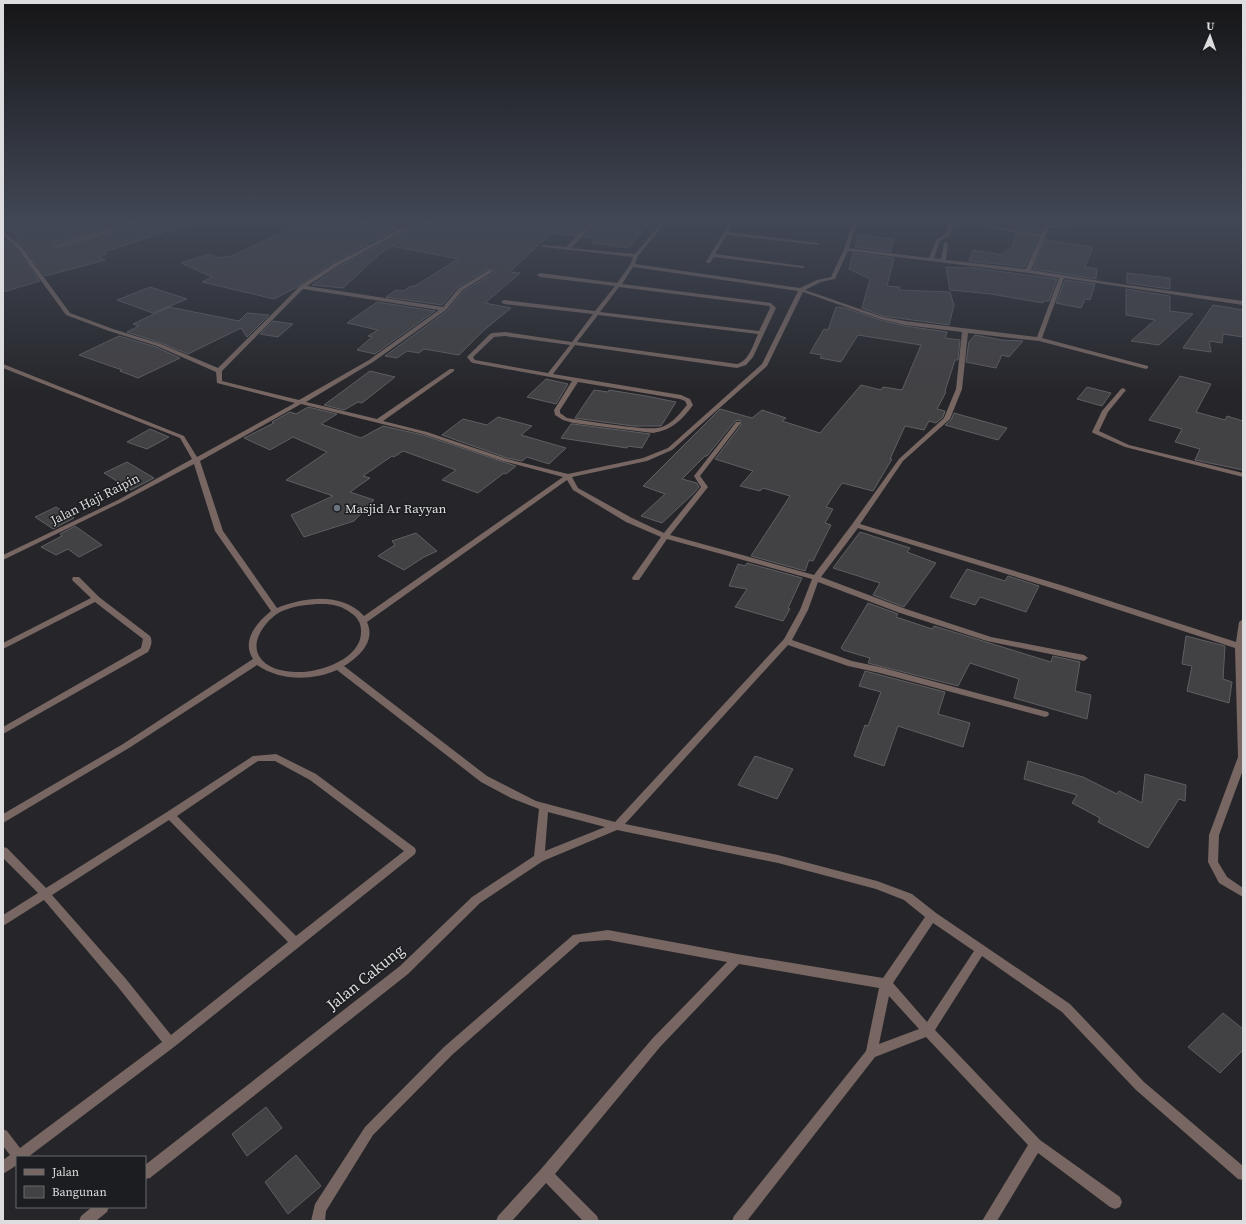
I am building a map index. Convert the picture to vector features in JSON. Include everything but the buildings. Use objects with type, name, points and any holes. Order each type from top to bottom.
[{"type":"street","points":[[43,279],[68,314],[111,330],[159,345],[219,371]]},
{"type":"street","points":[[313,279],[302,286],[219,371],[219,382],[425,433],[505,460],[568,476],[575,489],[629,520],[665,536],[816,578],[903,611],[990,639],[1084,658]]},
{"type":"street","name":"Jalan Haji Raipin","points":[[3,558],[120,501],[261,426],[371,361],[444,309],[461,289],[477,279]]},
{"type":"street","points":[[576,279],[771,305],[773,308],[750,358],[744,364],[737,366],[498,334],[492,335],[470,357],[473,361],[681,397],[688,400],[690,405],[672,425],[664,430],[653,431],[573,421],[561,417],[557,414],[557,410],[576,380]]},
{"type":"street","points":[[550,374],[572,343],[622,279]]},
{"type":"street","points":[[727,279],[801,290],[882,318],[905,323],[1039,339],[1146,367]]},
{"type":"street","points":[[364,620],[568,476],[645,460],[670,449],[765,365],[801,290],[819,281],[828,279]]},
{"type":"street","points":[[1039,339],[1061,279]]},
{"type":"street","points":[[1077,279],[1243,303]]},
{"type":"street","points":[[302,286],[444,309]]},
{"type":"street","points":[[504,302],[761,333]]},
{"type":"street","points":[[617,826],[787,641],[804,610],[816,578],[856,525],[900,460],[947,419],[959,389],[965,331]]},
{"type":"street","points":[[3,366],[182,437],[196,460],[219,531],[276,612]]},
{"type":"street","points":[[379,421],[452,370]]},
{"type":"street","points":[[1123,390],[1105,411],[1095,432],[1127,446],[1243,475]]},
{"type":"street","points":[[636,578],[665,536],[705,487],[697,476],[738,423]]},
{"type":"street","points":[[856,525],[1061,588],[1239,646]]},
{"type":"street","points":[[3,731],[145,650],[148,644],[147,638],[96,599],[76,579]]},
{"type":"street","points":[[3,646],[96,599]]},
{"type":"street","points":[[307,602],[331,602],[352,608],[364,620],[366,635],[357,652],[338,666],[316,673],[292,675],[271,671],[257,661],[251,648],[254,634],[276,612],[307,602]]},
{"type":"street","points":[[1243,622],[1239,646],[1243,757],[1214,836],[1213,862],[1223,880],[1243,893]]},
{"type":"street","points":[[787,641],[851,664],[880,670],[1045,714]]},
{"type":"street","points":[[3,820],[126,746],[257,661]]},
{"type":"street","points":[[338,666],[484,779],[514,796],[544,807],[617,826],[778,859],[877,885],[908,897],[980,950],[1066,1008],[1140,1086],[1243,1174]]},
{"type":"street","points":[[3,921],[170,815],[256,758],[276,757],[313,777],[411,851],[170,1043],[18,1156],[3,1135]]},
{"type":"street","points":[[539,858],[544,807]]},
{"type":"street","points":[[170,815],[296,943]]},
{"type":"street","name":"Jalan Cakung","points":[[146,1172],[404,970],[476,900],[539,858],[617,826]]},
{"type":"street","points":[[3,851],[45,894],[122,983],[170,1043]]},
{"type":"street","points":[[739,1221],[871,1053],[886,984],[932,916]]},
{"type":"street","points":[[318,1221],[320,1209],[369,1131],[448,1051],[577,938],[608,935],[737,959],[886,984],[928,1031],[1036,1144],[1115,1202]]},
{"type":"street","points":[[871,1053],[928,1031],[980,950]]},
{"type":"street","points":[[503,1221],[546,1174],[656,1043],[737,959]]},
{"type":"street","points":[[989,1221],[1036,1144]]},
{"type":"street","points":[[3,1168],[16,1158]]},
{"type":"street","points":[[546,1174],[592,1221]]},
{"type":"street","points":[[86,1221],[101,1208]]},
{"type":"place","name":"Masjid Ar Rayyan","points":[[337,508]]}]
